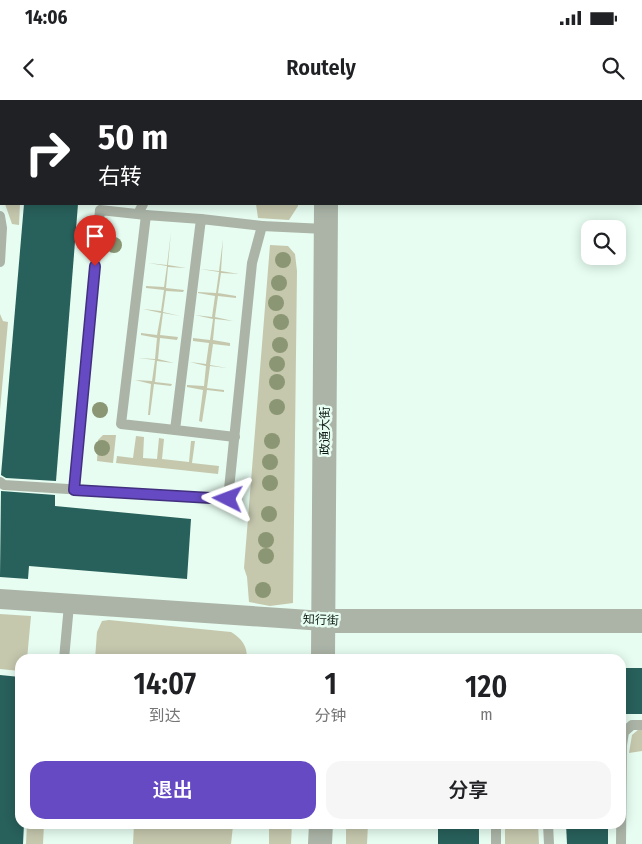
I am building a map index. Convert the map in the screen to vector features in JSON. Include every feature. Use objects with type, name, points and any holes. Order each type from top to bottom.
[{"type":"street","name":"政通大街","points":[[324,654],[326,205]]},
{"type":"street","name":"知行街","points":[[0,599],[324,621],[642,621]]},
{"type":"street","points":[[320,844],[321,829]]},
{"type":"lane","points":[[143,205],[121,424],[234,437]]},
{"type":"lane","points":[[74,490],[100,210],[110,208],[142,215],[262,226],[325,229]]},
{"type":"lane","points":[[0,216],[2,228],[0,262]]},
{"type":"lane","points":[[175,430],[201,220]]},
{"type":"lane","points":[[0,482],[4,486],[228,499],[252,263],[262,226]]},
{"type":"lane","points":[[64,654],[69,605]]},
{"type":"lane","points":[[626,730],[632,725],[642,725]]},
{"type":"lane","points":[[496,829],[496,844]]},
{"type":"lane","points":[[548,829],[549,844]]},
{"type":"lane","points":[[621,829],[621,844]]},
{"type":"green space","points":[[5,205],[20,205],[19,225],[12,224]]},
{"type":"green space","points":[[256,205],[298,205],[289,220],[258,218]]},
{"type":"green space","points":[[171,232],[168,265],[186,268],[168,267],[166,288],[184,290],[183,292],[166,291],[163,312],[180,316],[163,313],[160,335],[178,337],[177,340],[160,338],[158,359],[174,363],[157,361],[155,382],[172,384],[171,386],[154,384],[150,415],[148,415],[151,384],[135,380],[152,381],[155,360],[138,358],[155,359],[157,338],[141,335],[141,333],[157,335],[161,313],[143,309],[161,311],[164,290],[146,288],[146,286],[164,287],[167,266],[148,263],[167,265]]},
{"type":"green space","points":[[223,239],[221,271],[239,274],[221,273],[218,293],[236,296],[236,298],[218,296],[215,317],[233,321],[215,319],[213,340],[230,343],[230,346],[213,344],[210,365],[227,368],[210,366],[207,388],[224,390],[224,392],[207,390],[202,422],[199,421],[203,390],[187,387],[187,385],[204,386],[206,366],[190,362],[206,364],[209,343],[193,341],[193,338],[210,340],[213,319],[195,315],[212,317],[215,296],[198,292],[216,293],[219,272],[200,269],[219,271]]},
{"type":"green space","points":[[270,245],[288,246],[295,254],[297,271],[293,603],[270,606],[249,602],[247,577],[244,568]]},
{"type":"green space","points":[[0,314],[3,321],[8,322],[0,410]]},
{"type":"green space","points":[[103,435],[116,435],[113,463],[97,461],[98,440]]},
{"type":"green space","points":[[136,436],[144,437],[143,458],[157,459],[159,438],[164,439],[162,459],[189,462],[191,441],[195,441],[192,463],[219,466],[218,474],[116,463],[117,456],[133,458]]},
{"type":"green space","points":[[0,614],[31,616],[27,654],[15,654],[15,670],[0,669]]},
{"type":"green space","points":[[109,620],[231,632],[243,643],[246,654],[95,654],[97,632],[102,621]]},
{"type":"green space","points":[[639,729],[642,729],[642,751],[629,753],[632,735]]},
{"type":"green space","points":[[27,829],[44,829],[43,844],[26,844]]},
{"type":"green space","points":[[134,829],[233,829],[231,844],[133,844]]},
{"type":"green space","points":[[269,829],[292,829],[291,844],[269,844]]},
{"type":"green space","points":[[346,829],[368,829],[367,844],[346,844]]},
{"type":"green space","points":[[505,829],[538,829],[539,844],[505,844]]},
{"type":"building","points":[[24,205],[78,205],[56,481],[6,478],[1,475]]},
{"type":"building","points":[[1,491],[55,495],[55,506],[191,519],[187,579],[29,566],[28,579],[0,577]]},
{"type":"building","points":[[626,668],[642,668],[642,714],[626,714]]},
{"type":"building","points":[[0,675],[15,676],[15,829],[24,829],[23,844],[0,844]]},
{"type":"building","points":[[438,829],[479,829],[479,844],[438,844]]},
{"type":"building","points":[[566,829],[608,829],[608,844],[567,844]]},
{"type":"route","points":[[95,266],[74,490],[228,499]]}]
